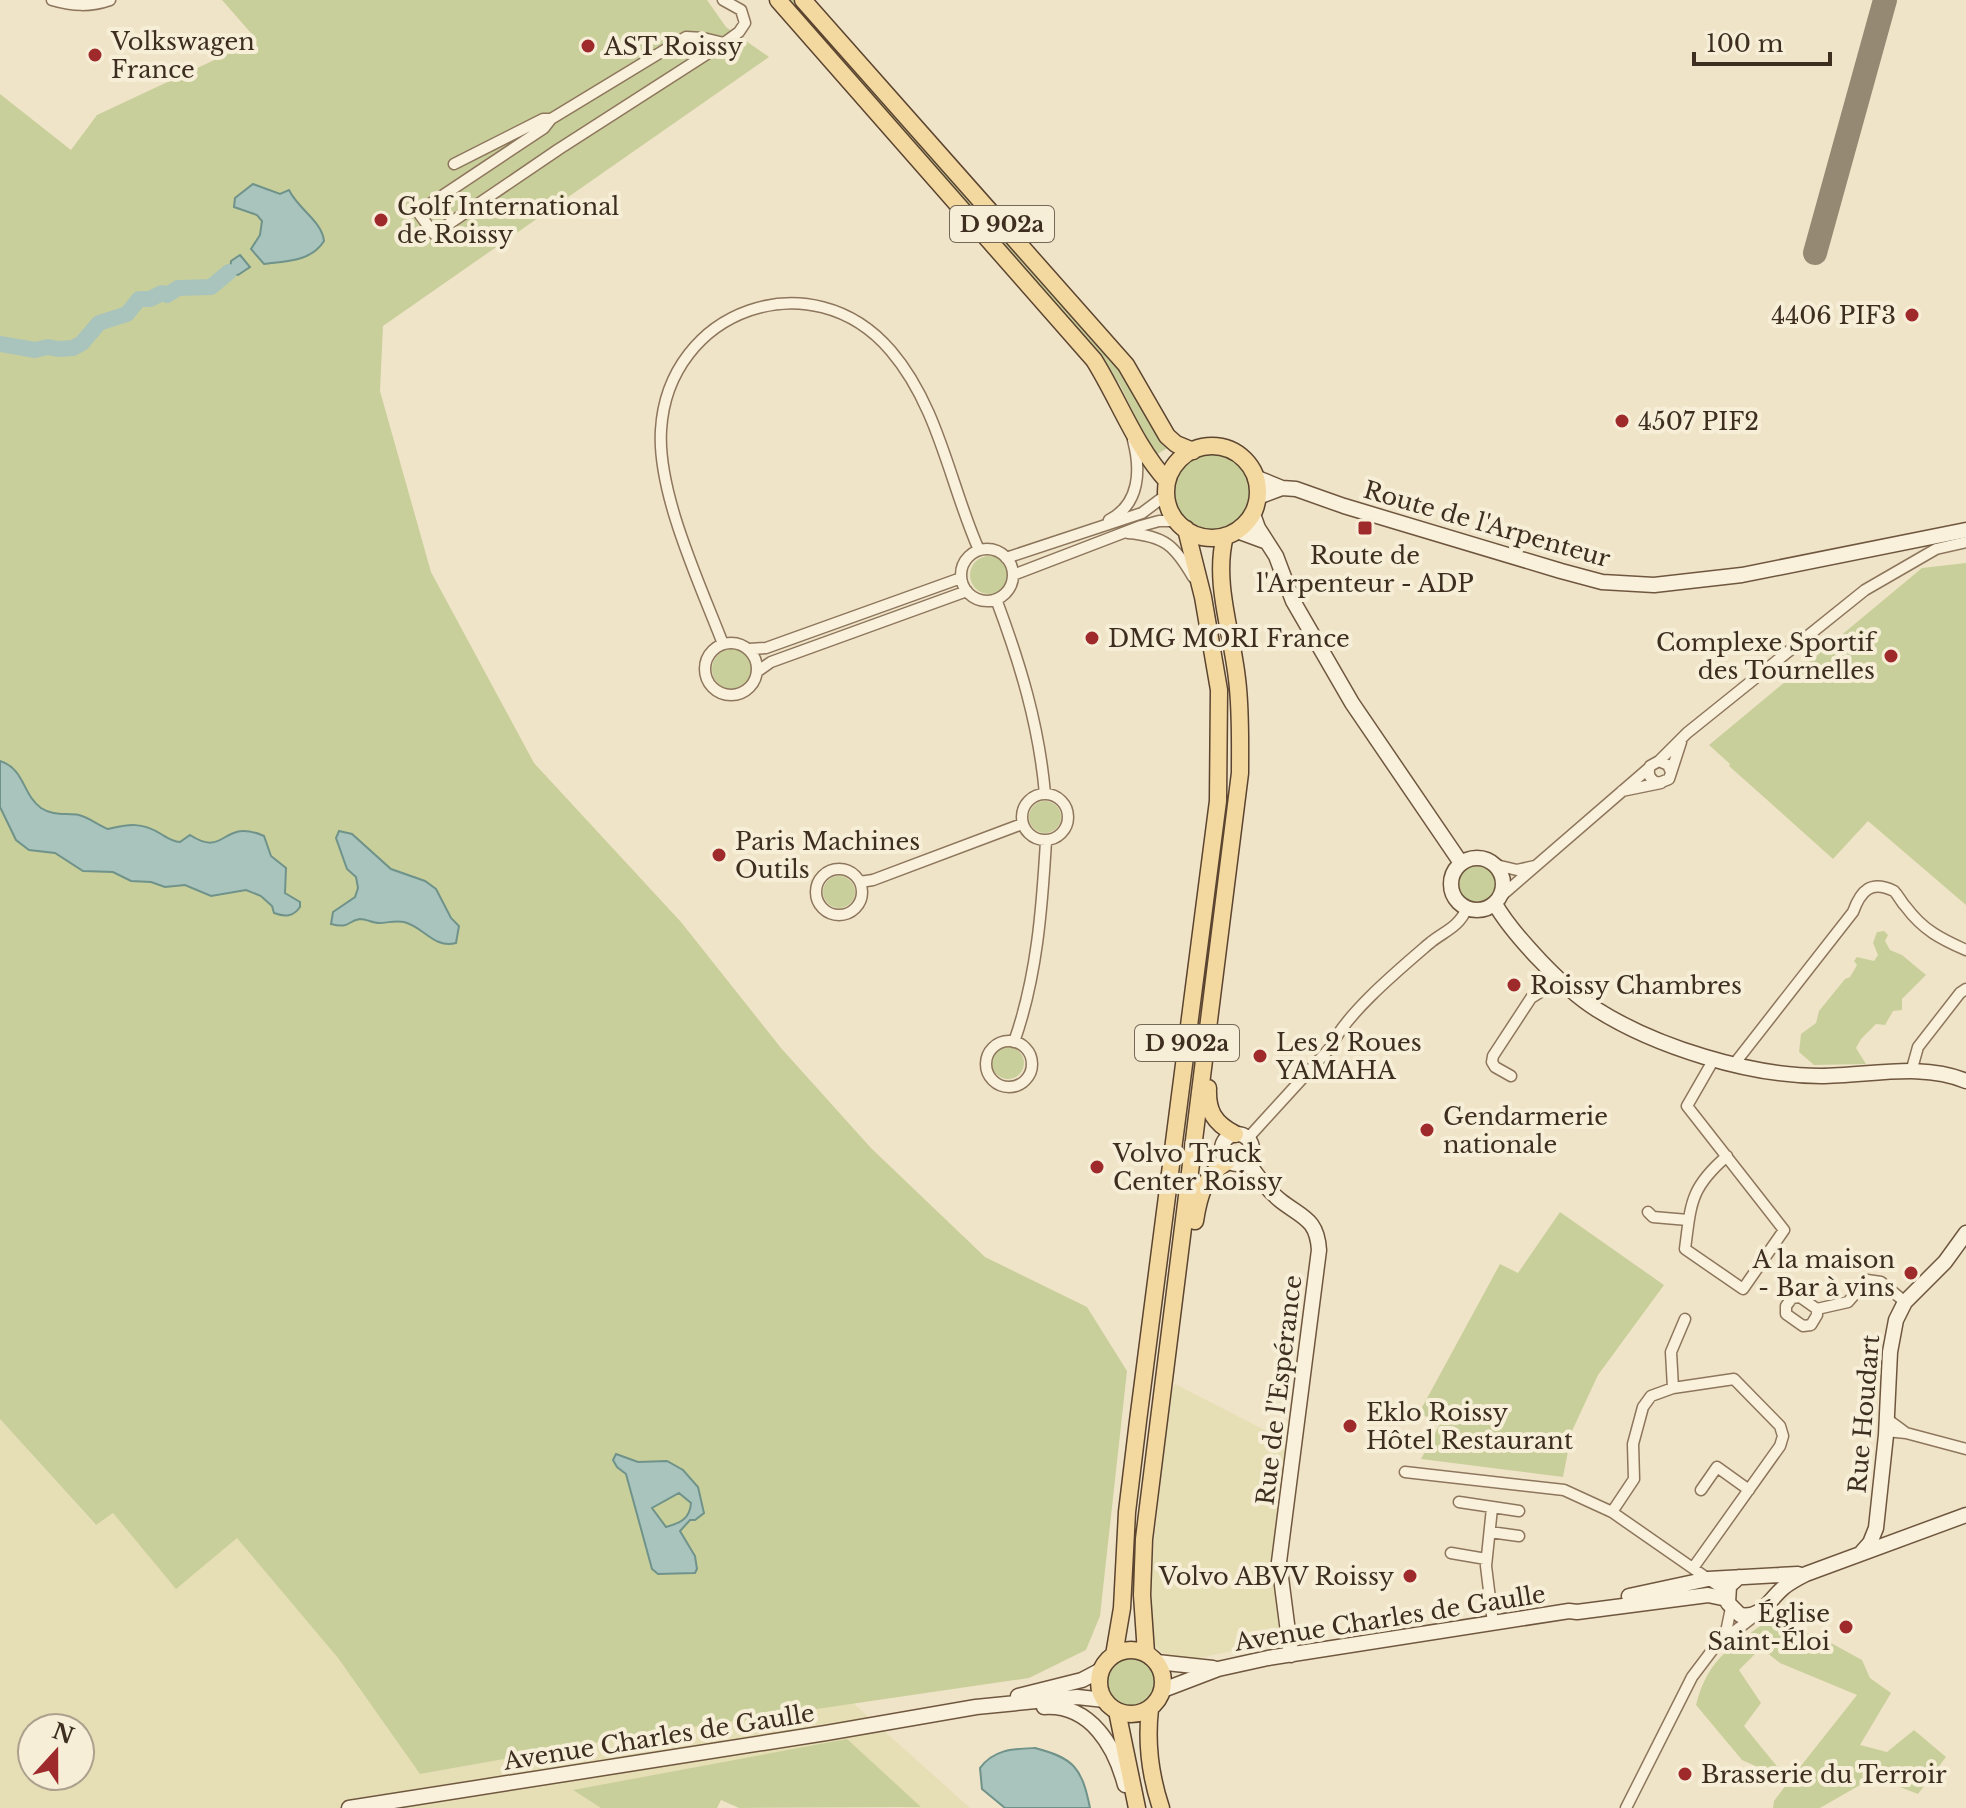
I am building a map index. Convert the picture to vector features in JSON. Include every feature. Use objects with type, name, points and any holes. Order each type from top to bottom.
[{"type":"main road","name":"D 902a","points":[[778,0],[1094,360],[1130,428],[1167,488]]},
{"type":"main road","name":"D 902a","points":[[803,0],[1126,365],[1167,436],[1176,444],[1193,451]]},
{"type":"main road","points":[[1212,446],[1232,451],[1250,466],[1255,477],[1258,497],[1253,514],[1231,534],[1211,538],[1198,535],[1181,525],[1167,488],[1177,462],[1193,451],[1212,446]]},
{"type":"main road","name":"D 902a","points":[[1114,1655],[1122,1608],[1127,1512],[1138,1421],[1218,801],[1219,690],[1203,597],[1181,525]]},
{"type":"main road","name":"D 902a","points":[[1152,1657],[1142,1595],[1144,1539],[1240,773],[1238,683],[1220,574],[1220,555],[1231,534]]},
{"type":"main road","points":[[1210,1031],[1207,1099],[1212,1117],[1242,1136]]},
{"type":"main road","points":[[1175,1308],[1188,1260],[1199,1194],[1207,1179],[1228,1161]]},
{"type":"main road","points":[[1136,1805],[1111,1705],[1100,1690],[1101,1670],[1114,1655],[1130,1649],[1152,1657],[1164,1679],[1163,1690],[1150,1709],[1148,1755],[1161,1808]]},
{"type":"main road","points":[[1111,1705],[1133,1714],[1150,1709]]},
{"type":"street","points":[[52,0],[88,6],[110,0]]},
{"type":"street","points":[[723,0],[741,10],[745,23],[724,43],[434,234],[418,212],[544,128],[551,119],[686,37],[724,43]]},
{"type":"street","points":[[454,164],[538,121],[551,119]]},
{"type":"street","points":[[723,644],[669,497],[660,433],[664,403],[685,357],[715,328],[742,313],[774,304],[817,306],[847,316],[878,337],[902,365],[926,406],[979,550]]},
{"type":"street","points":[[1090,530],[1118,515],[1130,501],[1138,480],[1139,464],[1130,428]]},
{"type":"street","name":"Route de l'Arpenteur","points":[[1255,477],[1282,488],[1296,489],[1602,582],[1654,585],[1696,582],[1966,530]]},
{"type":"street","points":[[1006,558],[1142,513],[1167,488]]},
{"type":"street","points":[[1258,497],[1282,488]]},
{"type":"street","points":[[1253,514],[1276,556],[1293,601],[1352,703],[1461,863]]},
{"type":"street","points":[[1013,575],[1159,521],[1181,525]]},
{"type":"street","points":[[1126,533],[1146,534],[1179,553],[1203,597]]},
{"type":"street","points":[[1231,534],[1268,542]]},
{"type":"street","points":[[1537,865],[1517,870],[1478,857],[1461,863],[1455,870],[1451,887],[1454,896],[1467,908],[1481,910],[1499,906],[1537,865],[1653,763],[1865,590],[1936,549],[1966,542]]},
{"type":"street","points":[[1893,572],[1939,553],[1966,548]]},
{"type":"street","points":[[979,550],[994,550],[1006,558],[1013,575],[1008,589],[996,599],[981,600],[967,591],[961,571],[967,558],[979,550]]},
{"type":"street","points":[[749,649],[758,671],[756,680],[744,693],[727,695],[713,688],[705,666],[711,652],[723,644],[741,645],[749,649],[766,648],[961,578]]},
{"type":"street","points":[[758,671],[771,662],[967,591]]},
{"type":"street","points":[[996,599],[1025,678],[1041,751],[1045,794]]},
{"type":"street","points":[[1620,792],[1669,779],[1682,739]]},
{"type":"street","points":[[1659,761],[1668,765],[1671,772]]},
{"type":"street","points":[[1649,768],[1652,780],[1661,783]]},
{"type":"street","points":[[1045,794],[1064,803],[1068,817],[1060,835],[1046,841],[1031,836],[1022,824],[1022,809],[1026,803],[1045,794]]},
{"type":"street","points":[[860,882],[873,880],[1022,824]]},
{"type":"street","points":[[1014,1042],[1022,1020],[1037,944],[1046,841]]},
{"type":"street","points":[[1496,865],[1504,880],[1499,906]]},
{"type":"street","points":[[844,869],[860,882],[862,897],[849,913],[830,913],[818,900],[819,882],[830,871],[844,869]]},
{"type":"street","points":[[1735,1063],[1853,912],[1865,889],[1874,885],[1894,891],[1926,928],[1941,940],[1966,950]]},
{"type":"street","points":[[1499,906],[1557,975],[1584,1000],[1608,1016],[1669,1045],[1764,1071],[1816,1076],[1942,1073],[1966,1081]]},
{"type":"street","points":[[1242,1136],[1253,1147],[1247,1161],[1238,1164],[1228,1161],[1222,1148],[1226,1139],[1242,1136],[1331,1047],[1336,1035],[1371,997],[1434,939],[1454,928],[1467,908]]},
{"type":"street","points":[[1511,1076],[1495,1067],[1493,1056],[1531,998],[1545,989],[1557,975]]},
{"type":"street","points":[[1911,1072],[1918,1047],[1966,989]]},
{"type":"street","points":[[1014,1042],[1027,1050],[1031,1071],[1022,1083],[1001,1085],[989,1076],[988,1055],[999,1043],[1014,1042]]},
{"type":"street","points":[[1714,1059],[1687,1106],[1727,1156],[1784,1230],[1743,1289],[1685,1249],[1691,1201],[1704,1175],[1727,1156]]},
{"type":"street","name":"Rue de l'Espérance","points":[[1247,1161],[1259,1180],[1281,1201],[1313,1224],[1318,1237],[1319,1250],[1279,1562],[1291,1655]]},
{"type":"street","points":[[1648,1212],[1653,1217],[1688,1220]]},
{"type":"street","name":"Rue Houdart","points":[[1862,1552],[1876,1528],[1890,1352],[1896,1320],[1905,1302],[1945,1262],[1966,1233]]},
{"type":"street","points":[[1817,1309],[1848,1302],[1867,1280],[1881,1282],[1905,1302]]},
{"type":"street","points":[[1673,1388],[1671,1352],[1685,1319]]},
{"type":"street","points":[[1612,1512],[1634,1479],[1633,1444],[1643,1407],[1651,1396],[1673,1388],[1734,1379],[1780,1426],[1783,1436],[1780,1446],[1693,1568]]},
{"type":"street","points":[[1886,1425],[1966,1449]]},
{"type":"street","points":[[1701,1490],[1717,1467],[1749,1490]]},
{"type":"street","points":[[1405,1472],[1542,1485],[1564,1490],[1612,1512],[1693,1568],[1708,1579],[1740,1615],[1762,1609]]},
{"type":"street","points":[[1459,1502],[1519,1511]]},
{"type":"street","points":[[1492,1508],[1486,1559],[1493,1623]]},
{"type":"street","name":"Avenue Charles de Gaulle","points":[[1762,1609],[1786,1584],[1806,1574],[1966,1515]]},
{"type":"street","name":"Rue Houdart","points":[[1876,1528],[1887,1542]]},
{"type":"street","points":[[1490,1532],[1519,1536]]},
{"type":"street","points":[[1451,1553],[1486,1559]]},
{"type":"street","name":"Avenue Charles de Gaulle","points":[[1569,1611],[1576,1606],[1672,1589],[1708,1579],[1806,1574]]},
{"type":"street","points":[[1626,1808],[1692,1677],[1718,1645],[1762,1609],[1767,1591],[1760,1580],[1746,1577],[1734,1581],[1728,1600],[1730,1620],[1718,1645]]},
{"type":"street","name":"Avenue Charles de Gaulle","points":[[1163,1690],[1218,1669],[1291,1655],[1569,1611],[1708,1595],[1728,1600]]},
{"type":"street","name":"Avenue Charles de Gaulle","points":[[1152,1657],[1218,1669]]},
{"type":"street","name":"Avenue Charles de Gaulle","points":[[976,1707],[1082,1680],[1101,1670]]},
{"type":"street","name":"Avenue Charles de Gaulle","points":[[349,1808],[976,1707],[1077,1697],[1111,1705]]},
{"type":"street","points":[[976,1707],[1054,1706],[1082,1718],[1098,1729],[1111,1745],[1126,1788],[1136,1805]]},
{"type":"shaded area","points":[[1175,1384],[1288,1442],[1274,1549],[1279,1641],[1185,1661],[1164,1655],[1149,1640],[1146,1625],[1168,1399]]},
{"type":"shaded area","points":[[0,1419],[95,1525],[113,1513],[176,1588],[237,1537],[338,1658],[420,1774],[645,1734],[853,1703],[970,1808],[575,1791],[601,1808],[0,1808]]},
{"type":"green space","points":[[222,0],[707,0],[726,27],[769,57],[383,326],[380,391],[431,572],[534,763],[681,922],[781,1048],[871,1148],[985,1257],[1087,1307],[1127,1371],[1100,1616],[1086,1650],[1029,1678],[645,1734],[420,1774],[338,1658],[237,1538],[176,1589],[113,1513],[96,1525],[0,1419],[0,94],[71,150],[97,115],[257,40]]},
{"type":"green space","points":[[784,0],[797,0],[1116,359],[1171,446],[1154,456],[1120,385],[1103,361]]},
{"type":"green space","points":[[1212,453],[1227,456],[1240,465],[1249,478],[1252,493],[1249,508],[1240,521],[1227,530],[1212,533],[1197,530],[1184,521],[1175,508],[1172,493],[1175,478],[1184,465],[1197,456]]},
{"type":"green space","points":[[989,556],[1003,561],[1008,575],[1003,589],[989,594],[975,589],[970,575],[975,561]]},
{"type":"green space","name":"Complexe Sportif des Tournelles","points":[[1966,563],[1966,905],[1868,821],[1833,859],[1709,745],[1922,568]]},
{"type":"green space","points":[[732,649],[746,655],[752,669],[746,683],[732,689],[718,683],[712,669],[718,655]]},
{"type":"green space","points":[[1045,801],[1056,806],[1061,817],[1056,828],[1045,833],[1034,828],[1029,817],[1034,806]]},
{"type":"green space","points":[[1478,864],[1492,870],[1498,884],[1492,898],[1478,904],[1464,898],[1458,884],[1464,870]]},
{"type":"green space","points":[[839,876],[851,880],[855,892],[851,904],[839,908],[827,904],[823,892],[827,880]]},
{"type":"green space","points":[[1884,931],[1888,935],[1885,941],[1890,950],[1902,955],[1926,975],[1902,999],[1902,1010],[1893,1011],[1885,1025],[1876,1024],[1861,1039],[1856,1048],[1866,1064],[1814,1065],[1799,1052],[1801,1034],[1816,1023],[1819,1011],[1850,977],[1857,965],[1854,961],[1857,957],[1874,961],[1878,955],[1873,943],[1877,932]]},
{"type":"green space","points":[[1008,1047],[1020,1051],[1024,1063],[1020,1075],[1008,1079],[996,1075],[992,1063],[996,1051]]},
{"type":"green space","points":[[1560,1212],[1664,1285],[1598,1375],[1572,1431],[1563,1477],[1421,1459],[1440,1424],[1419,1413],[1500,1264],[1518,1273]]},
{"type":"green space","points":[[1771,1618],[1831,1643],[1862,1660],[1870,1678],[1891,1693],[1860,1745],[1887,1752],[1914,1730],[1946,1757],[1918,1794],[1874,1777],[1820,1808],[1773,1808],[1774,1801],[1789,1781],[1742,1760],[1696,1705],[1701,1688],[1715,1663]],"holes":[[[1761,1648],[1780,1663],[1857,1695],[1789,1781],[1744,1726],[1761,1703],[1739,1670]]]},
{"type":"green space","points":[[1133,1655],[1151,1663],[1159,1681],[1151,1699],[1133,1707],[1115,1699],[1107,1681],[1115,1663]]},
{"type":"green space","points":[[847,1739],[921,1807],[739,1808],[721,1800],[717,1808],[601,1808],[573,1790]]},
{"type":"water","points":[[253,184],[280,194],[289,190],[319,227],[324,241],[319,248],[305,257],[264,264],[251,249],[260,235],[262,221],[257,215],[234,207],[235,198]]},
{"type":"water","points":[[240,255],[250,267],[238,275],[230,273],[231,261]]},
{"type":"water","points":[[0,761],[14,770],[41,808],[82,816],[108,829],[141,826],[180,842],[190,835],[211,843],[240,831],[264,836],[271,856],[286,868],[285,893],[300,902],[300,907],[292,914],[282,915],[274,913],[272,906],[261,896],[246,890],[211,896],[185,885],[165,887],[151,882],[131,881],[113,872],[83,871],[55,853],[29,850],[16,840],[0,807]]},
{"type":"water","points":[[339,831],[352,834],[391,869],[425,881],[436,889],[451,918],[459,926],[456,943],[441,943],[401,921],[379,923],[360,919],[345,925],[331,924],[333,912],[355,897],[358,888],[356,877],[347,869],[336,838]]},
{"type":"water","points":[[616,1454],[638,1462],[667,1461],[683,1470],[698,1487],[704,1513],[690,1520],[680,1531],[695,1556],[695,1573],[658,1574],[652,1569],[626,1474],[613,1460]],"holes":[[[679,1493],[691,1503],[689,1513],[683,1520],[666,1527],[652,1508]]]},
{"type":"water","points":[[1035,1748],[1059,1756],[1074,1767],[1084,1783],[1090,1808],[1005,1808],[982,1789],[980,1768],[991,1757],[1012,1750]]},
{"type":"waterway","points":[[0,344],[35,350],[73,348],[82,343],[99,323],[127,314],[139,299],[150,299],[162,293],[167,295],[178,288],[211,287],[229,272]]},
{"type":"taxiway","points":[[1815,253],[1885,0]]},
{"type":"place","name":"AST Roissy","points":[[588,46]]},
{"type":"place","name":"Volkswagen France","points":[[95,55]]},
{"type":"place","name":"Golf International de Roissy","points":[[381,220]]},
{"type":"place","name":"4406 PIF3","points":[[1912,315]]},
{"type":"place","name":"4507 PIF2","points":[[1622,421]]},
{"type":"place","name":"Route de l'Arpenteur - ADP","points":[[1365,528]]},
{"type":"place","name":"DMG MORI France","points":[[1092,638]]},
{"type":"place","name":"Complexe Sportif des Tournelles","points":[[1891,656]]},
{"type":"place","name":"Paris Machines Outils","points":[[719,855]]},
{"type":"place","name":"Roissy Chambres","points":[[1514,985]]},
{"type":"place","name":"Les 2 Roues YAMAHA","points":[[1260,1056]]},
{"type":"place","name":"Gendarmerie nationale","points":[[1427,1130]]},
{"type":"place","name":"Volvo Truck Center Roissy","points":[[1097,1167]]},
{"type":"place","name":"A la maison - Bar à vins","points":[[1911,1273]]},
{"type":"place","name":"Eklo Roissy Hôtel Restaurant","points":[[1350,1426]]},
{"type":"place","name":"Volvo ABVV Roissy","points":[[1410,1576]]},
{"type":"place","name":"Église Saint-Éloi","points":[[1846,1627]]},
{"type":"place","name":"Brasserie du Terroir","points":[[1685,1774]]}]
